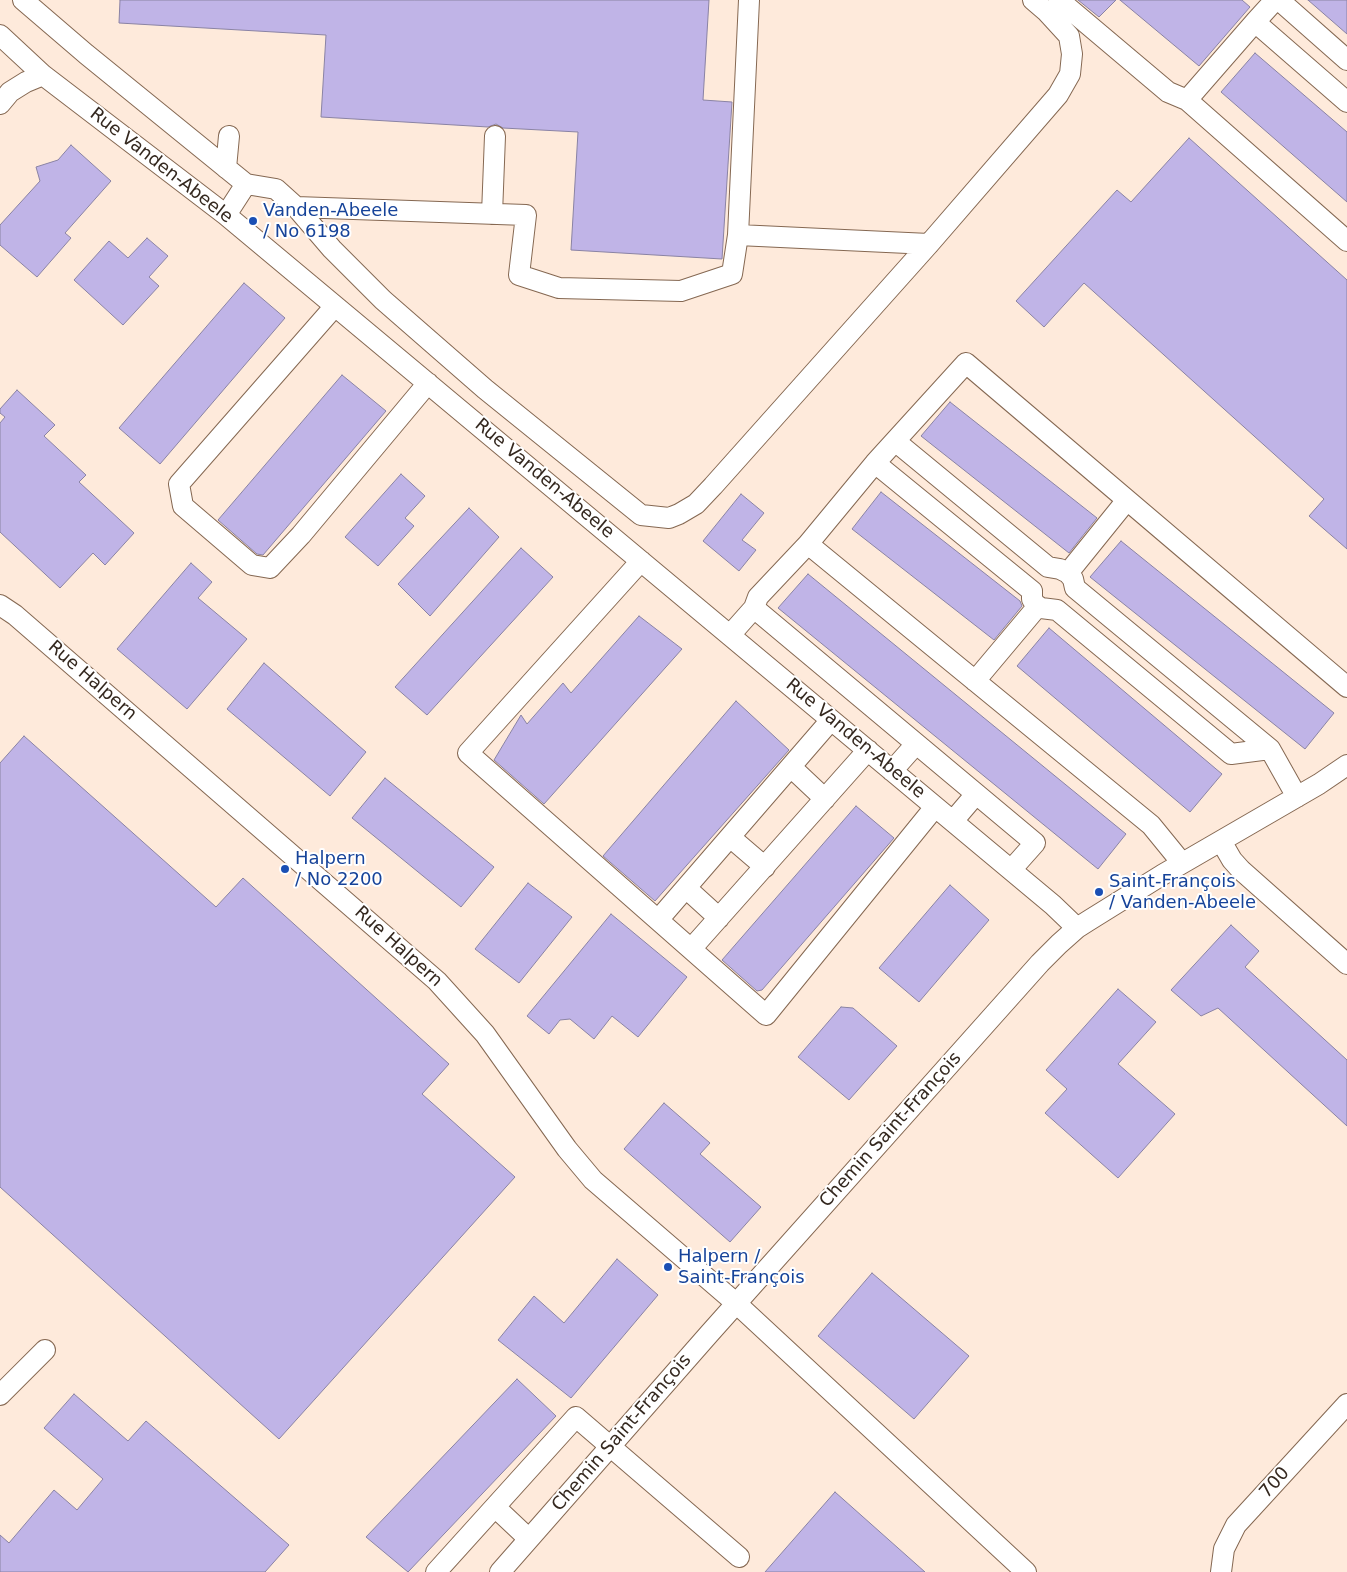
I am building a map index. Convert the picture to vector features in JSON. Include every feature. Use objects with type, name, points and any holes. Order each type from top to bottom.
[{"type":"street","points":[[23,0],[86,54],[246,184],[276,189],[296,207],[332,249],[383,300],[485,389],[641,515],[669,518],[680,514],[696,504],[929,244],[1058,95],[1070,74],[1072,54],[1069,36],[1033,0]]},
{"type":"street","points":[[296,207],[526,215],[519,275],[559,288],[681,292],[732,274],[738,235],[749,0]]},
{"type":"street","points":[[1059,0],[1168,92],[1187,100],[1347,242]]},
{"type":"street","points":[[1187,100],[1255,22],[1277,0],[1347,60]]},
{"type":"street","points":[[1255,22],[1347,102]]},
{"type":"street","name":"Rue Vanden-Abeele","points":[[0,35],[43,75],[226,215],[953,821],[1064,914],[1077,928]]},
{"type":"street","points":[[0,104],[10,92],[26,82],[43,75]]},
{"type":"street","points":[[226,168],[228,136]]},
{"type":"street","points":[[492,214],[495,136]]},
{"type":"street","points":[[226,215],[246,184]]},
{"type":"street","points":[[738,235],[929,244]]},
{"type":"street","points":[[335,306],[179,484],[183,506],[252,565],[270,568],[301,535],[428,383]]},
{"type":"street","points":[[730,635],[754,608],[758,598],[808,544],[875,463],[966,363],[1347,687]]},
{"type":"street","points":[[457,407],[485,389]]},
{"type":"street","points":[[895,441],[1048,567],[1060,569],[1068,573],[1073,579],[1076,588],[1270,750],[1297,796]]},
{"type":"street","points":[[875,463],[1032,591],[1032,599],[1035,604],[1048,610],[1057,610],[1231,754],[1270,750]]},
{"type":"street","points":[[1068,573],[1127,500]]},
{"type":"street","points":[[808,544],[1150,825],[1182,863]]},
{"type":"street","points":[[641,561],[468,753],[766,1015],[935,807]]},
{"type":"street","name":"Rue Halpern","points":[[0,605],[15,615],[437,981],[485,1034],[567,1148],[593,1180],[736,1304],[1026,1572]]},
{"type":"street","points":[[975,681],[1038,606]]},
{"type":"street","points":[[754,608],[1035,843],[1011,870]]},
{"type":"street","points":[[658,920],[831,720]]},
{"type":"street","points":[[892,771],[916,744]]},
{"type":"street","points":[[691,949],[868,750]]},
{"type":"street","name":"Chemin Saint-François","points":[[500,1572],[1040,963],[1077,928],[1347,764]]},
{"type":"street","points":[[791,767],[825,799]]},
{"type":"street","points":[[953,821],[976,794]]},
{"type":"street","points":[[730,837],[764,867]]},
{"type":"street","points":[[1220,841],[1241,870],[1347,964]]},
{"type":"street","points":[[686,888],[718,918]]},
{"type":"street","points":[[0,1395],[45,1350]]},
{"type":"street","name":"700","points":[[1221,1572],[1224,1548],[1236,1525],[1347,1404]]},
{"type":"street","points":[[436,1572],[576,1417],[739,1557]]},
{"type":"street","points":[[495,1507],[529,1539]]},
{"type":"building","points":[[120,0],[709,0],[703,100],[732,102],[722,259],[571,250],[578,132],[503,128],[496,124],[488,127],[321,117],[326,35],[119,23]]},
{"type":"building","points":[[1078,0],[1116,0],[1099,17]]},
{"type":"building","points":[[1120,0],[1242,0],[1250,7],[1199,66]]},
{"type":"building","points":[[1308,0],[1347,0],[1347,34]]},
{"type":"building","points":[[1255,53],[1347,132],[1347,202],[1221,92]]},
{"type":"building","points":[[1189,138],[1347,280],[1347,549],[1309,516],[1324,499],[1084,283],[1044,327],[1016,301],[1117,190],[1131,202]]},
{"type":"building","points":[[71,145],[111,181],[65,233],[71,238],[37,277],[0,245],[0,225],[40,181],[36,167],[58,160]]},
{"type":"building","points":[[147,238],[168,256],[149,277],[159,286],[123,325],[74,280],[109,241],[128,258]]},
{"type":"building","points":[[244,283],[285,318],[160,464],[119,428]]},
{"type":"building","points":[[342,375],[386,411],[263,555],[257,554],[218,520]]},
{"type":"building","points":[[17,390],[55,425],[44,436],[86,475],[79,482],[134,533],[105,565],[93,553],[60,588],[0,532],[0,423],[5,417],[0,413],[0,409]]},
{"type":"building","points":[[950,402],[1097,518],[1069,553],[921,436]]},
{"type":"building","points":[[401,474],[425,496],[405,518],[414,526],[378,566],[345,537]]},
{"type":"building","points":[[881,492],[1020,601],[1022,606],[994,640],[852,529]]},
{"type":"building","points":[[741,494],[764,513],[742,540],[756,550],[739,571],[703,541]]},
{"type":"building","points":[[469,508],[499,537],[430,616],[398,584]]},
{"type":"building","points":[[1121,541],[1334,713],[1305,749],[1090,577]]},
{"type":"building","points":[[521,548],[553,577],[427,715],[395,687]]},
{"type":"building","points":[[191,563],[212,582],[198,598],[247,639],[187,709],[117,649]]},
{"type":"building","points":[[808,574],[1126,834],[1098,869],[778,608]]},
{"type":"building","points":[[639,616],[682,649],[544,804],[494,760],[521,715],[527,724],[563,683],[571,693]]},
{"type":"building","points":[[1049,628],[1222,774],[1190,812],[1017,666]]},
{"type":"building","points":[[264,663],[366,752],[330,796],[227,709]]},
{"type":"building","points":[[736,701],[789,750],[655,901],[603,856]]},
{"type":"building","points":[[24,736],[216,907],[243,878],[449,1064],[422,1094],[515,1177],[279,1439],[0,1187],[0,763]]},
{"type":"building","points":[[385,778],[494,867],[461,907],[352,818]]},
{"type":"building","points":[[856,806],[894,838],[762,990],[757,991],[722,960]]},
{"type":"building","points":[[528,883],[572,917],[519,983],[475,949]]},
{"type":"building","points":[[950,885],[989,920],[919,1002],[879,968]]},
{"type":"building","points":[[611,914],[687,977],[638,1037],[612,1016],[594,1039],[570,1019],[560,1020],[549,1034],[527,1016]]},
{"type":"building","points":[[1231,925],[1259,951],[1245,967],[1347,1060],[1347,1126],[1218,1008],[1201,1016],[1171,990]]},
{"type":"building","points":[[1118,989],[1156,1022],[1118,1064],[1175,1114],[1118,1178],[1045,1113],[1067,1089],[1046,1070]]},
{"type":"building","points":[[841,1007],[853,1008],[897,1046],[849,1100],[798,1057]]},
{"type":"building","points":[[664,1103],[710,1143],[700,1154],[761,1207],[730,1242],[624,1149]]},
{"type":"building","points":[[617,1259],[658,1295],[571,1398],[498,1340],[534,1296],[564,1323]]},
{"type":"building","points":[[872,1273],[969,1356],[914,1419],[818,1336]]},
{"type":"building","points":[[517,1379],[556,1416],[408,1572],[366,1537]]},
{"type":"building","points":[[74,1394],[128,1441],[146,1421],[289,1545],[265,1572],[0,1572],[0,1535],[9,1543],[54,1490],[77,1510],[103,1479],[44,1428]]},
{"type":"building","points":[[835,1492],[925,1572],[765,1572]]},
{"type":"place","name":"Vanden-Abeele / No 6198","points":[[253,221]]},
{"type":"place","name":"Halpern / No 2200","points":[[285,869]]},
{"type":"place","name":"Saint-François / Vanden-Abeele","points":[[1099,892]]},
{"type":"place","name":"Halpern / Saint-François","points":[[668,1267]]}]
